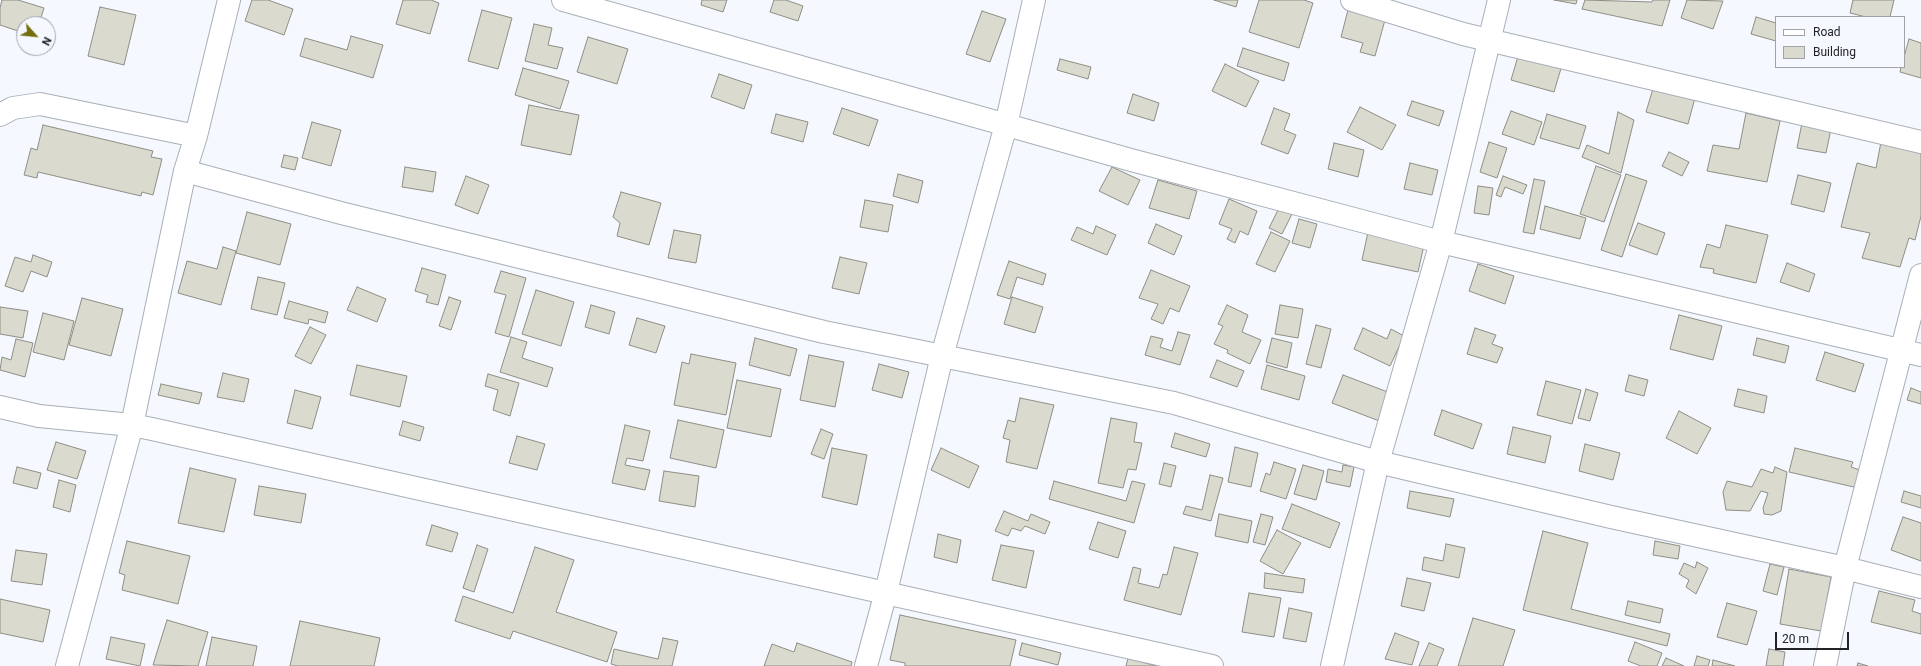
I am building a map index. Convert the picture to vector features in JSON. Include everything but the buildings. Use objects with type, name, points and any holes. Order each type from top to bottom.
[{"type":"street","points":[[67,666],[132,425],[185,171],[196,136],[229,0]]},
{"type":"street","points":[[563,0],[1131,160],[1441,242],[1912,353]]},
{"type":"street","points":[[866,666],[886,592],[942,356],[1006,125],[1034,0]]},
{"type":"street","points":[[1352,0],[1463,34],[1921,142]]},
{"type":"street","points":[[1332,666],[1378,462],[1441,242],[1491,40],[1499,0]]},
{"type":"street","points":[[0,114],[13,108],[40,104],[196,136]]},
{"type":"street","points":[[185,171],[341,213],[824,332],[1174,403],[1378,462],[1611,517],[1845,568],[1921,587]]},
{"type":"street","points":[[1825,666],[1845,568],[1912,353],[1921,275]]},
{"type":"street","points":[[0,407],[39,416],[132,425],[886,592],[1212,666]]}]
